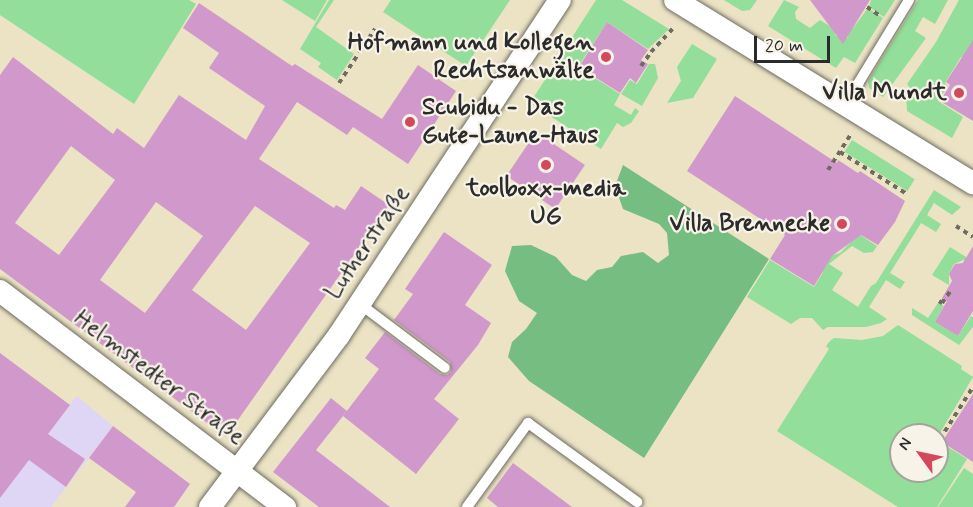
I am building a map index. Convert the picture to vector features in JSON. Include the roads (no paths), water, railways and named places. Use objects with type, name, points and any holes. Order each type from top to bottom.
[{"type":"street","name":"Lutherstraße","points":[[210,507],[360,304],[560,0]]},
{"type":"street","points":[[675,0],[973,183]]},
{"type":"street","name":"Helmstedter Straße","points":[[0,291],[285,507]]},
{"type":"lane","points":[[848,105],[859,82],[909,0]]},
{"type":"lane","points":[[360,304],[445,369]]},
{"type":"lane","points":[[467,507],[528,423],[637,502]]},
{"type":"place","name":"Hofmann und Kollegen Rechtsanwälte","points":[[606,57]]},
{"type":"place","name":"Villa Mundt","points":[[959,93]]},
{"type":"place","name":"Scubidu - Das Gute-Laune-Haus","points":[[410,122]]},
{"type":"place","name":"toolboxx-media UG","points":[[546,165]]},
{"type":"place","name":"Villa Brennecke","points":[[842,224]]}]
